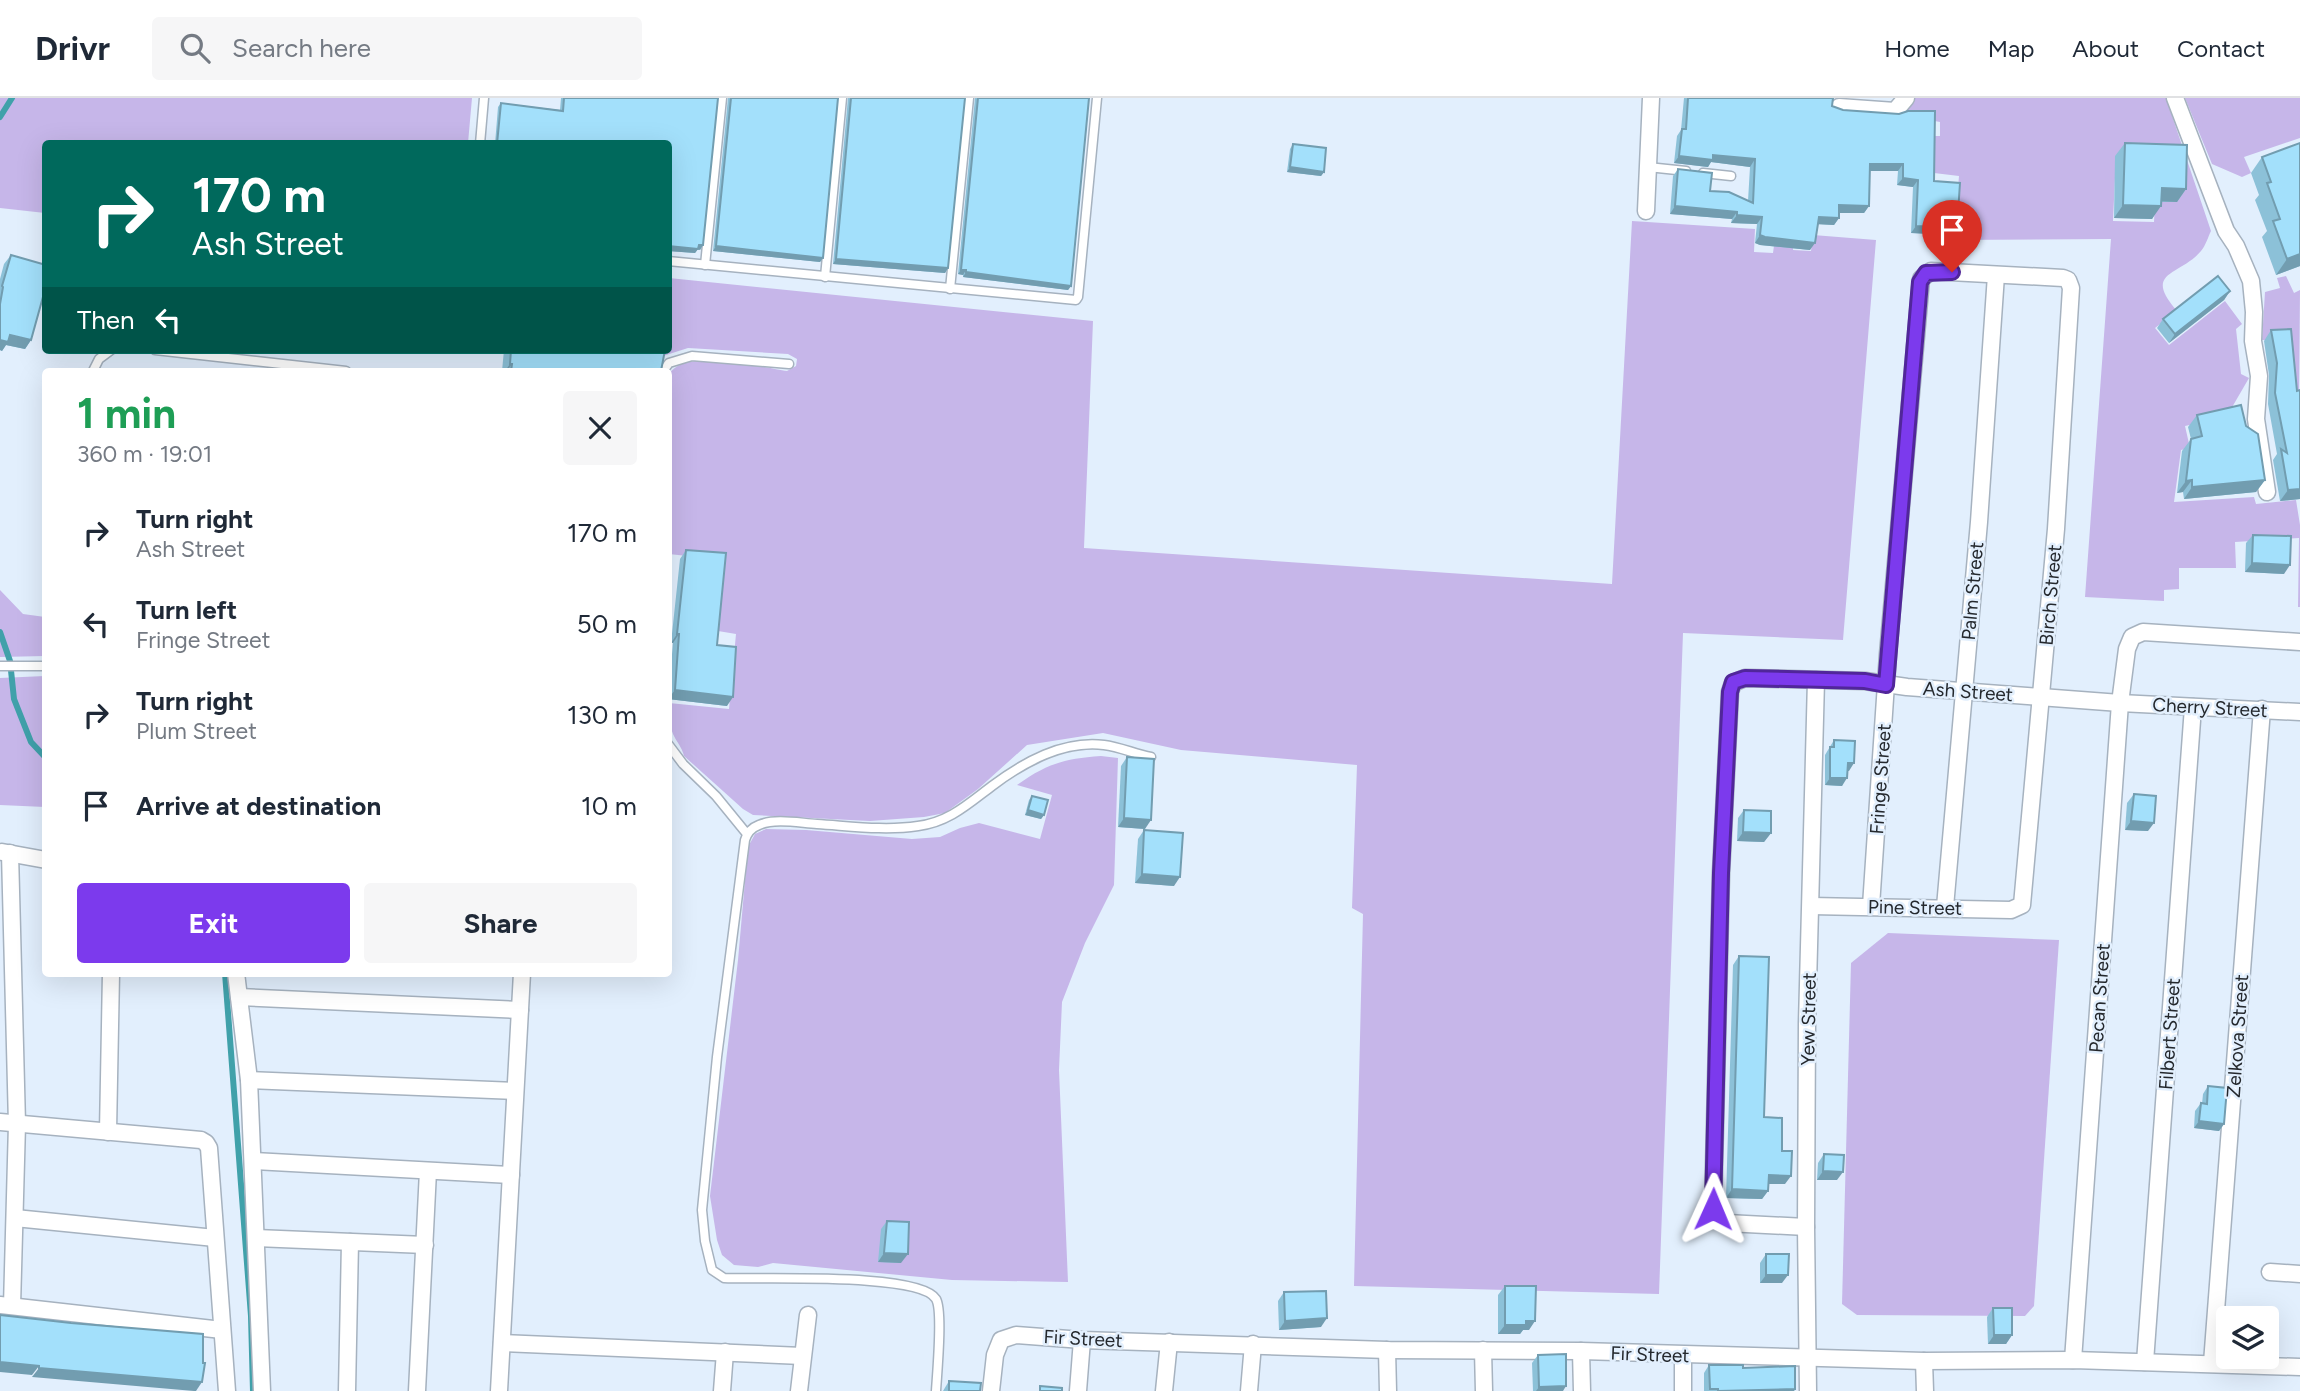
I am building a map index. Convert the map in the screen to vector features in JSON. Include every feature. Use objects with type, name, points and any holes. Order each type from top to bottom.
[{"type":"street","points":[[1646,211],[1651,98]]},
{"type":"street","points":[[1839,107],[1895,111],[1906,98]]},
{"type":"street","points":[[2175,98],[2226,231],[2251,281],[2253,341],[2259,376],[2256,419],[2267,492]]},
{"type":"street","name":"Fringe Street","points":[[1871,906],[1886,685],[1920,282],[1923,275],[1931,271],[1996,275]]},
{"type":"street","name":"Birch Street","points":[[1996,275],[2059,277],[2068,280],[2071,288],[2057,516],[2042,696],[2023,900],[2019,908]]},
{"type":"street","name":"Palm Street","points":[[1945,907],[1979,522],[1996,275]]},
{"type":"street","name":"Pecan Street","points":[[2073,1360],[2120,703],[2127,649],[2132,637],[2143,632],[2300,642]]},
{"type":"street","name":"Ash Street","points":[[1806,1227],[1727,1223],[1717,1218],[1713,1209],[1721,861],[1730,692],[1733,682],[1745,678],[1865,681],[1886,685],[2120,703]]},
{"type":"street","name":"Yew Street","points":[[1808,1391],[1808,1009],[1816,680]]},
{"type":"street","name":"Cherry Street","points":[[2120,703],[2300,712]]},
{"type":"street","name":"Filbert Street","points":[[2145,1362],[2193,707]]},
{"type":"street","name":"Zelkova Street","points":[[2212,1363],[2262,709]]},
{"type":"street","points":[[42,859],[5,852],[17,1124],[15,1218],[6,1305],[222,1330]]},
{"type":"street","name":"Pine Street","points":[[1811,906],[2019,908]]},
{"type":"street","points":[[108,1132],[111,977]]},
{"type":"street","points":[[236,977],[249,1080],[254,1161],[262,1391]]},
{"type":"street","points":[[499,1391],[522,977]]},
{"type":"street","points":[[239,998],[520,1010]]},
{"type":"street","points":[[249,1080],[515,1091]]},
{"type":"street","points":[[0,1122],[201,1140],[206,1143],[209,1148],[227,1391]]},
{"type":"street","points":[[254,1161],[511,1175]]},
{"type":"street","points":[[417,1391],[428,1171]]},
{"type":"street","points":[[15,1218],[215,1238]]},
{"type":"street","points":[[256,1238],[425,1245]]},
{"type":"street","points":[[347,1391],[350,1242]]},
{"type":"street","points":[[2270,1272],[2300,1274]]},
{"type":"street","points":[[799,1391],[808,1315]]},
{"type":"street","name":"Fir Street","points":[[991,1391],[995,1355],[1001,1340],[1017,1335],[1082,1340],[1387,1350],[1581,1351],[1924,1361],[2073,1360],[2300,1367]]},
{"type":"street","points":[[1078,1391],[1082,1340]]},
{"type":"street","points":[[1164,1391],[1168,1342]]},
{"type":"street","points":[[502,1343],[802,1356]]},
{"type":"street","points":[[1250,1391],[1253,1344]]},
{"type":"street","points":[[1387,1350],[1388,1391]]},
{"type":"street","points":[[1483,1350],[1484,1391]]},
{"type":"street","points":[[1581,1351],[1582,1391]]},
{"type":"street","points":[[722,1391],[725,1352]]},
{"type":"street","points":[[1683,1355],[1683,1391]]},
{"type":"street","points":[[1924,1361],[1924,1391]]},
{"type":"lane","points":[[480,140],[484,98]]},
{"type":"lane","points":[[705,265],[722,98]]},
{"type":"lane","points":[[825,277],[842,98]]},
{"type":"lane","points":[[950,289],[968,98]]},
{"type":"lane","points":[[672,261],[1076,300],[1097,98]]},
{"type":"lane","points":[[1648,167],[1731,176]]},
{"type":"lane","points":[[94,368],[106,354]]},
{"type":"lane","points":[[191,354],[319,368]]},
{"type":"lane","points":[[665,368],[678,358],[692,356],[789,364]]},
{"type":"lane","points":[[0,666],[42,666]]},
{"type":"lane","points":[[936,1391],[939,1306],[930,1292],[916,1287],[839,1279],[724,1278],[712,1270],[705,1241],[702,1210],[718,1045],[741,859],[747,834],[766,823],[894,828],[938,822],[968,807],[993,785],[1026,765],[1049,752],[1065,747],[1105,745],[1151,758]]},
{"type":"lane","points":[[672,749],[747,834]]},
{"type":"shaded area","points":[[0,98],[472,98],[468,140],[42,140],[42,213],[0,208]]},
{"type":"shaded area","points":[[1910,98],[2166,98],[2211,231],[2201,251],[2168,275],[2164,281],[2163,288],[2167,298],[2177,311],[2155,328],[2169,345],[2225,301],[2242,324],[2236,329],[2241,374],[2249,378],[2231,409],[2232,416],[2185,426],[2190,448],[2181,450],[2174,502],[2254,497],[2256,504],[2296,500],[2300,525],[2300,607],[2299,538],[2235,542],[2236,568],[2179,568],[2179,589],[2164,590],[2164,601],[2085,597],[2111,239],[1954,240],[1959,176],[1934,173],[1934,136],[1940,136],[1940,122],[1902,115]],"holes":[[[2116,156],[2177,202],[2155,202],[2154,222],[2113,221]]]},
{"type":"shaded area","points":[[2185,98],[2300,98],[2300,138],[2244,157],[2251,173],[2242,177],[2212,164]]},
{"type":"shaded area","points":[[1632,221],[1755,229],[1754,252],[1773,253],[1776,231],[1794,233],[1793,250],[1811,251],[1813,235],[1876,240],[1843,640],[1683,633],[1659,1294],[1354,1286],[1363,914],[1352,908],[1357,765],[1181,750],[1103,733],[1027,745],[978,789],[945,813],[870,821],[753,815],[743,809],[684,756],[672,730],[672,703],[729,709],[736,634],[718,631],[723,560],[672,554],[672,372],[690,362],[706,360],[787,371],[796,366],[797,359],[788,354],[688,348],[672,353],[672,278],[1093,321],[1084,548],[1612,584]]},
{"type":"shaded area","points":[[2286,276],[2294,293],[2300,290],[2299,398],[2285,340],[2262,340],[2265,292],[2280,288],[2277,278]]},
{"type":"shaded area","points":[[0,590],[23,614],[42,617],[42,656],[0,657]]},
{"type":"shaded area","points":[[42,676],[42,807],[0,805],[0,678]]},
{"type":"shaded area","points":[[1101,756],[1118,758],[1114,885],[1085,943],[1062,1002],[1059,1070],[1068,1282],[952,1280],[773,1263],[758,1267],[734,1265],[722,1255],[710,1196],[738,960],[748,847],[755,834],[766,829],[806,830],[912,839],[940,837],[979,823],[1040,839],[1052,795],[1017,785],[1057,763]]},
{"type":"shaded area","points":[[1888,933],[2059,940],[2034,1306],[2025,1316],[1857,1315],[1842,1304],[1851,963]]},
{"type":"building","points":[[564,98],[718,98],[703,245],[699,245],[698,249],[672,246],[672,140],[497,140],[501,103],[563,111]]},
{"type":"building","points":[[731,98],[838,98],[823,258],[716,246]]},
{"type":"building","points":[[851,98],[965,98],[948,268],[836,259]]},
{"type":"building","points":[[978,98],[1089,98],[1071,286],[961,270]]},
{"type":"building","points":[[1688,98],[1833,98],[1832,106],[1843,110],[1899,114],[1908,111],[1935,111],[1934,181],[1960,183],[1957,228],[1916,226],[1918,180],[1903,178],[1903,164],[1870,164],[1869,206],[1839,205],[1839,218],[1819,217],[1815,243],[1760,235],[1762,217],[1675,206],[1678,169],[1712,173],[1710,191],[1729,192],[1753,203],[1755,159],[1713,155],[1713,160],[1679,156],[1682,129],[1686,129]]},
{"type":"building","points":[[2125,143],[2187,145],[2186,189],[2162,188],[2161,206],[2123,205]]},
{"type":"building","points":[[2300,143],[2300,254],[2287,259],[2273,221],[2280,219],[2267,183],[2271,182],[2262,157]]},
{"type":"building","points":[[1293,144],[1326,148],[1324,172],[1290,167]]},
{"type":"building","points":[[11,255],[42,264],[42,300],[31,340],[10,335],[8,342],[0,340],[2,286]]},
{"type":"building","points":[[2218,276],[2230,291],[2175,334],[2163,319]]},
{"type":"building","points":[[2291,329],[2297,391],[2300,390],[2300,489],[2288,490],[2281,449],[2287,453],[2275,393],[2277,363],[2271,330]]},
{"type":"building","points":[[511,354],[664,354],[662,368],[511,368]]},
{"type":"building","points":[[2241,405],[2246,426],[2258,434],[2265,480],[2192,487],[2192,480],[2186,481],[2191,439],[2202,436],[2197,415]]},
{"type":"building","points":[[2253,535],[2291,536],[2290,565],[2252,563]]},
{"type":"building","points":[[686,550],[726,553],[717,645],[736,647],[733,697],[675,690],[677,634]]},
{"type":"building","points":[[1834,740],[1855,741],[1854,763],[1848,763],[1847,778],[1830,778],[1830,747],[1834,747]]},
{"type":"building","points":[[1127,757],[1154,759],[1151,820],[1124,818]]},
{"type":"building","points":[[2134,794],[2156,796],[2154,823],[2131,821]]},
{"type":"building","points":[[1032,796],[1048,800],[1044,815],[1028,810]]},
{"type":"building","points":[[1744,810],[1771,811],[1771,833],[1743,832]]},
{"type":"building","points":[[1144,830],[1183,833],[1180,877],[1142,874]]},
{"type":"building","points":[[1739,956],[1769,957],[1764,1117],[1782,1118],[1782,1151],[1792,1151],[1791,1176],[1769,1175],[1768,1191],[1732,1189]]},
{"type":"building","points":[[2208,1086],[2227,1088],[2224,1124],[2199,1121],[2201,1103],[2207,1104]]},
{"type":"building","points":[[1824,1154],[1844,1155],[1843,1172],[1823,1171]]},
{"type":"building","points":[[887,1221],[909,1222],[908,1254],[884,1253]]},
{"type":"building","points":[[1766,1254],[1789,1254],[1788,1275],[1766,1275]]},
{"type":"building","points":[[1505,1286],[1536,1286],[1535,1321],[1526,1321],[1526,1325],[1505,1325]]},
{"type":"building","points":[[1326,1291],[1327,1318],[1285,1321],[1284,1292]]},
{"type":"building","points":[[1993,1308],[2012,1308],[2012,1335],[1994,1335]]},
{"type":"building","points":[[0,1315],[203,1334],[205,1363],[202,1382],[39,1368],[0,1362]]},
{"type":"building","points":[[1566,1354],[1566,1386],[1539,1387],[1538,1355]]},
{"type":"building","points":[[1709,1365],[1743,1365],[1743,1368],[1795,1366],[1795,1389],[1710,1389]]},
{"type":"building","points":[[949,1381],[981,1383],[980,1391],[949,1391]]},
{"type":"building","points":[[1040,1386],[1062,1388],[1062,1391],[1040,1391]]},
{"type":"waterway","points":[[0,117],[12,98]]},
{"type":"waterway","points":[[0,632],[10,661],[14,699],[31,742],[42,754]]},
{"type":"waterway","points":[[225,977],[251,1316],[253,1391]]},
{"type":"route","points":[[1713,1209],[1721,873],[1731,686],[1738,679],[1745,678],[1865,681],[1886,685],[1920,282],[1923,275],[1931,271],[1952,272]]}]
